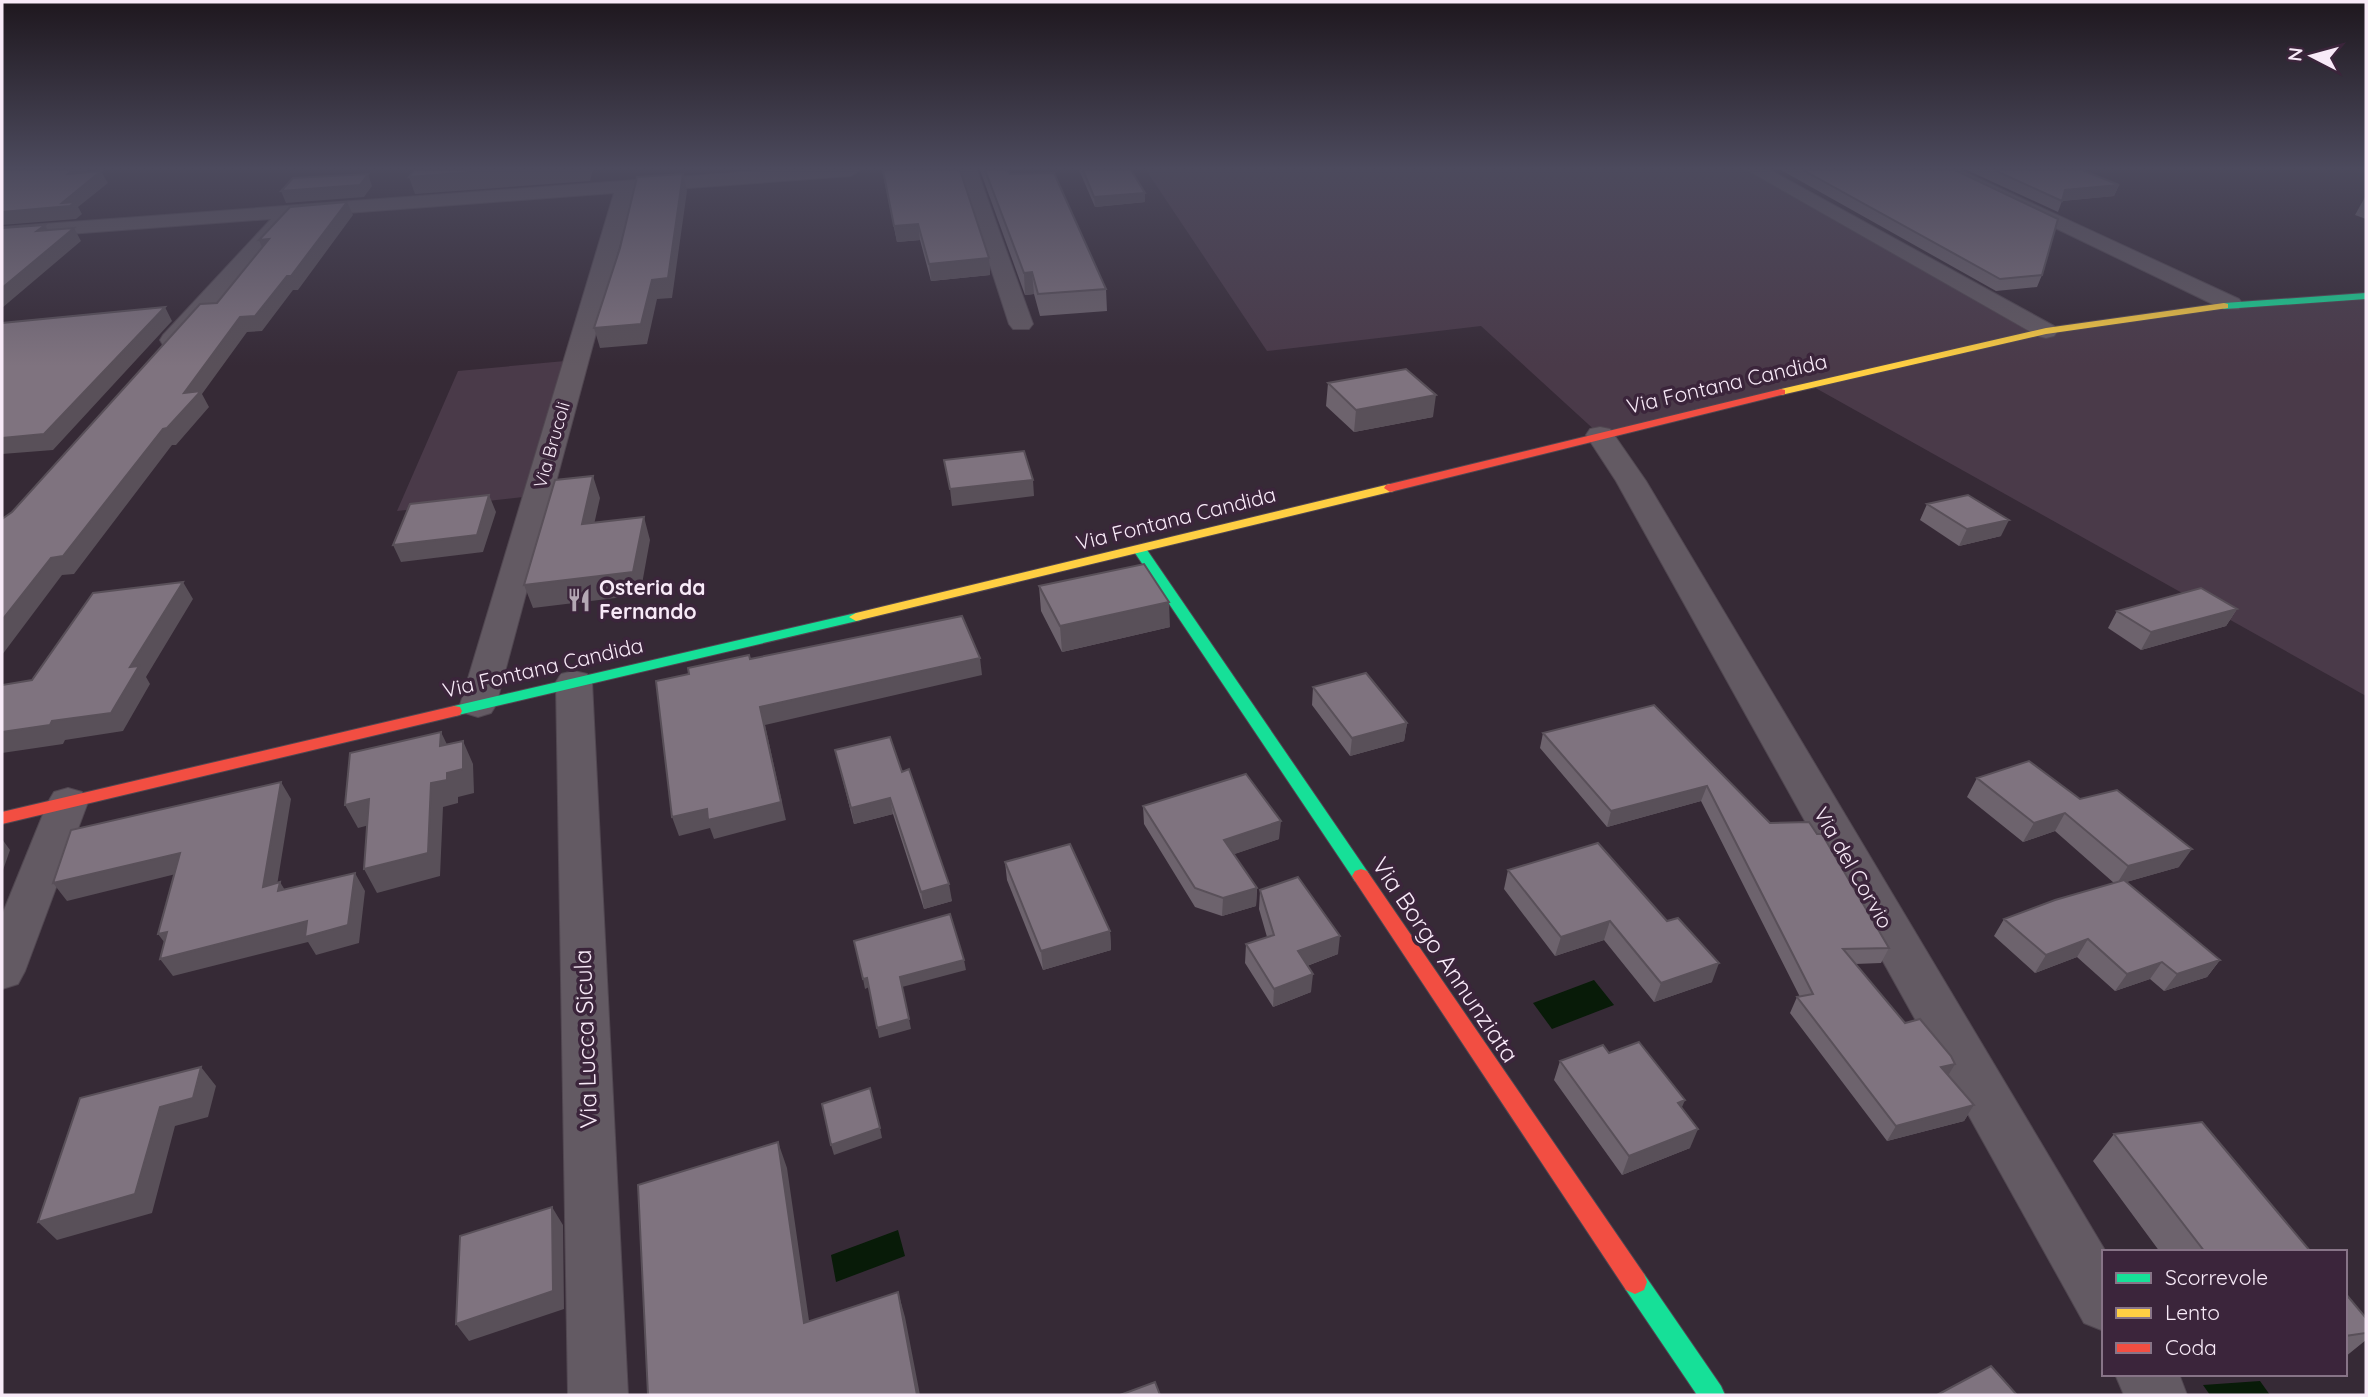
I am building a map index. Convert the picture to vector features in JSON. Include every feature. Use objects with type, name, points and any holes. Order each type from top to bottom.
[{"type":"main road","name":"Via Fontana Candida","points":[[2,818],[1140,550],[1600,435],[2046,331],[2132,316],[2231,304],[2366,296]]},
{"type":"main road","name":"Via Borgo Annunziata","points":[[1140,550],[1712,1395]]},
{"type":"street","points":[[2,248],[19,235]]},
{"type":"street","points":[[159,354],[267,235]]},
{"type":"street","name":"Via Brucoli","points":[[478,705],[612,235]]},
{"type":"street","points":[[990,235],[1021,324]]},
{"type":"street","points":[[1873,235],[2046,331]]},
{"type":"street","points":[[2084,235],[2231,304]]},
{"type":"street","name":"Via del Corvio","points":[[1600,435],[1630,481],[2102,1300]]},
{"type":"street","name":"Via Lucca Sicula","points":[[574,682],[598,1395]]},
{"type":"street","points":[[2,971],[68,802]]},
{"type":"street","points":[[2146,1376],[2157,1395]]},
{"type":"shaded area","points":[[1190,235],[1873,235],[2046,331],[2244,304],[2366,296],[2366,696],[1812,386],[1600,435],[1481,326],[1267,351]]},
{"type":"shaded area","points":[[565,361],[523,497],[397,511],[458,371]]},
{"type":"shaded area","points":[[1594,980],[1614,1005],[1552,1029],[1533,1003]]},
{"type":"shaded area","points":[[898,1230],[905,1256],[836,1282],[831,1255]]},
{"type":"shaded area","points":[[2260,1381],[2270,1395],[2210,1395],[2203,1385]]},
{"type":"building","points":[[2,235],[65,235],[2,288]]},
{"type":"building","points":[[264,235],[322,235],[291,276],[287,276],[255,316],[240,317],[184,393],[201,391],[167,428],[163,429],[63,556],[51,558],[2,620],[2,519],[12,512],[200,304],[217,303],[269,239],[259,240]]},
{"type":"building","points":[[623,235],[674,235],[668,278],[652,280],[641,324],[594,328]]},
{"type":"building","points":[[921,235],[981,235],[989,258],[929,264]]},
{"type":"building","points":[[1010,235],[1082,235],[1106,289],[1038,294],[1032,272],[1024,273]]},
{"type":"building","points":[[1921,235],[2053,235],[2042,275],[2000,279]]},
{"type":"building","points":[[165,307],[44,434],[2,438],[2,323]]},
{"type":"building","points":[[1406,369],[1436,395],[1356,410],[1328,383]]},
{"type":"building","points":[[1024,451],[1033,480],[950,489],[944,460]]},
{"type":"building","points":[[593,476],[582,524],[644,517],[633,572],[524,585],[555,480]]},
{"type":"building","points":[[489,495],[477,535],[393,545],[410,504]]},
{"type":"building","points":[[1968,495],[2009,520],[1967,529],[1927,504]]},
{"type":"building","points":[[1144,564],[1169,602],[1060,626],[1039,586]]},
{"type":"building","points":[[183,582],[130,667],[139,666],[111,713],[52,721],[50,725],[2,732],[2,685],[32,680],[93,593]]},
{"type":"building","points":[[2201,588],[2237,609],[2151,632],[2117,611]]},
{"type":"building","points":[[962,616],[980,658],[760,707],[781,802],[708,820],[707,809],[672,817],[656,681],[689,674],[688,668],[749,655],[750,659]]},
{"type":"building","points":[[1366,673],[1407,723],[1352,738],[1313,687]]},
{"type":"building","points":[[1654,705],[1770,823],[1809,822],[1817,834],[1822,834],[1889,948],[1843,949],[1905,1023],[1920,1019],[1955,1064],[1941,1067],[1974,1105],[1896,1126],[1797,997],[1813,994],[1707,786],[1611,811],[1543,733]]},
{"type":"building","points":[[441,732],[440,746],[463,741],[463,769],[447,773],[447,780],[431,783],[428,853],[364,869],[369,799],[345,805],[350,753]]},
{"type":"building","points":[[890,737],[902,772],[909,769],[949,884],[921,892],[890,798],[851,808],[835,750]]},
{"type":"building","points":[[2029,761],[2080,799],[2117,790],[2192,849],[2128,866],[2065,813],[2034,823],[1977,778]]},
{"type":"building","points":[[1246,774],[1281,821],[1224,840],[1257,888],[1223,898],[1195,888],[1143,806]]},
{"type":"building","points":[[281,782],[263,887],[280,882],[278,891],[355,873],[348,925],[305,937],[307,921],[160,959],[167,932],[158,934],[180,853],[53,883],[71,830]]},
{"type":"building","points":[[1598,843],[1667,921],[1678,918],[1719,963],[1661,983],[1610,921],[1561,937],[1508,870]]},
{"type":"building","points":[[1070,844],[1110,931],[1041,951],[1005,862]]},
{"type":"building","points":[[1298,877],[1340,936],[1298,951],[1313,974],[1274,989],[1246,944],[1274,935],[1260,890]]},
{"type":"building","points":[[2124,880],[2220,960],[2177,974],[2162,962],[2127,974],[2088,939],[2046,955],[2004,919],[2055,900]]},
{"type":"building","points":[[950,914],[964,960],[900,977],[909,1019],[877,1028],[867,978],[863,979],[854,941]]},
{"type":"building","points":[[1639,1042],[1685,1100],[1678,1103],[1698,1129],[1629,1156],[1560,1061],[1603,1045],[1609,1053]]},
{"type":"building","points":[[201,1067],[193,1098],[160,1107],[135,1194],[38,1222],[80,1098]]},
{"type":"building","points":[[870,1088],[880,1128],[831,1145],[822,1104]]},
{"type":"building","points":[[2202,1122],[2309,1250],[2203,1250],[2114,1134]]},
{"type":"building","points":[[778,1142],[804,1323],[898,1292],[917,1395],[648,1395],[638,1185]]},
{"type":"building","points":[[552,1207],[553,1291],[456,1324],[460,1236]]},
{"type":"building","points":[[2347,1295],[2366,1318],[2366,1333],[2347,1336]]},
{"type":"building","points":[[1991,1366],[2017,1395],[1937,1395]]},
{"type":"building","points":[[1155,1382],[1160,1395],[1120,1395]]},
{"type":"traffic: fast","points":[[2224,306],[2366,296]]},
{"type":"traffic: fast","points":[[1140,550],[1361,876]]},
{"type":"traffic: fast","points":[[454,711],[856,617]]},
{"type":"traffic: fast","points":[[1635,1282],[1712,1395]]},
{"type":"traffic: slow","points":[[1781,392],[2046,331],[2224,306]]},
{"type":"traffic: slow","points":[[856,617],[1390,488]]},
{"type":"traffic: jam","points":[[1390,488],[1781,392]]},
{"type":"traffic: jam","points":[[2,818],[454,711]]},
{"type":"traffic: jam","points":[[1361,876],[1635,1282]]},
{"type":"place","name":"Osteria da Fernando","points":[[579,600]]}]
